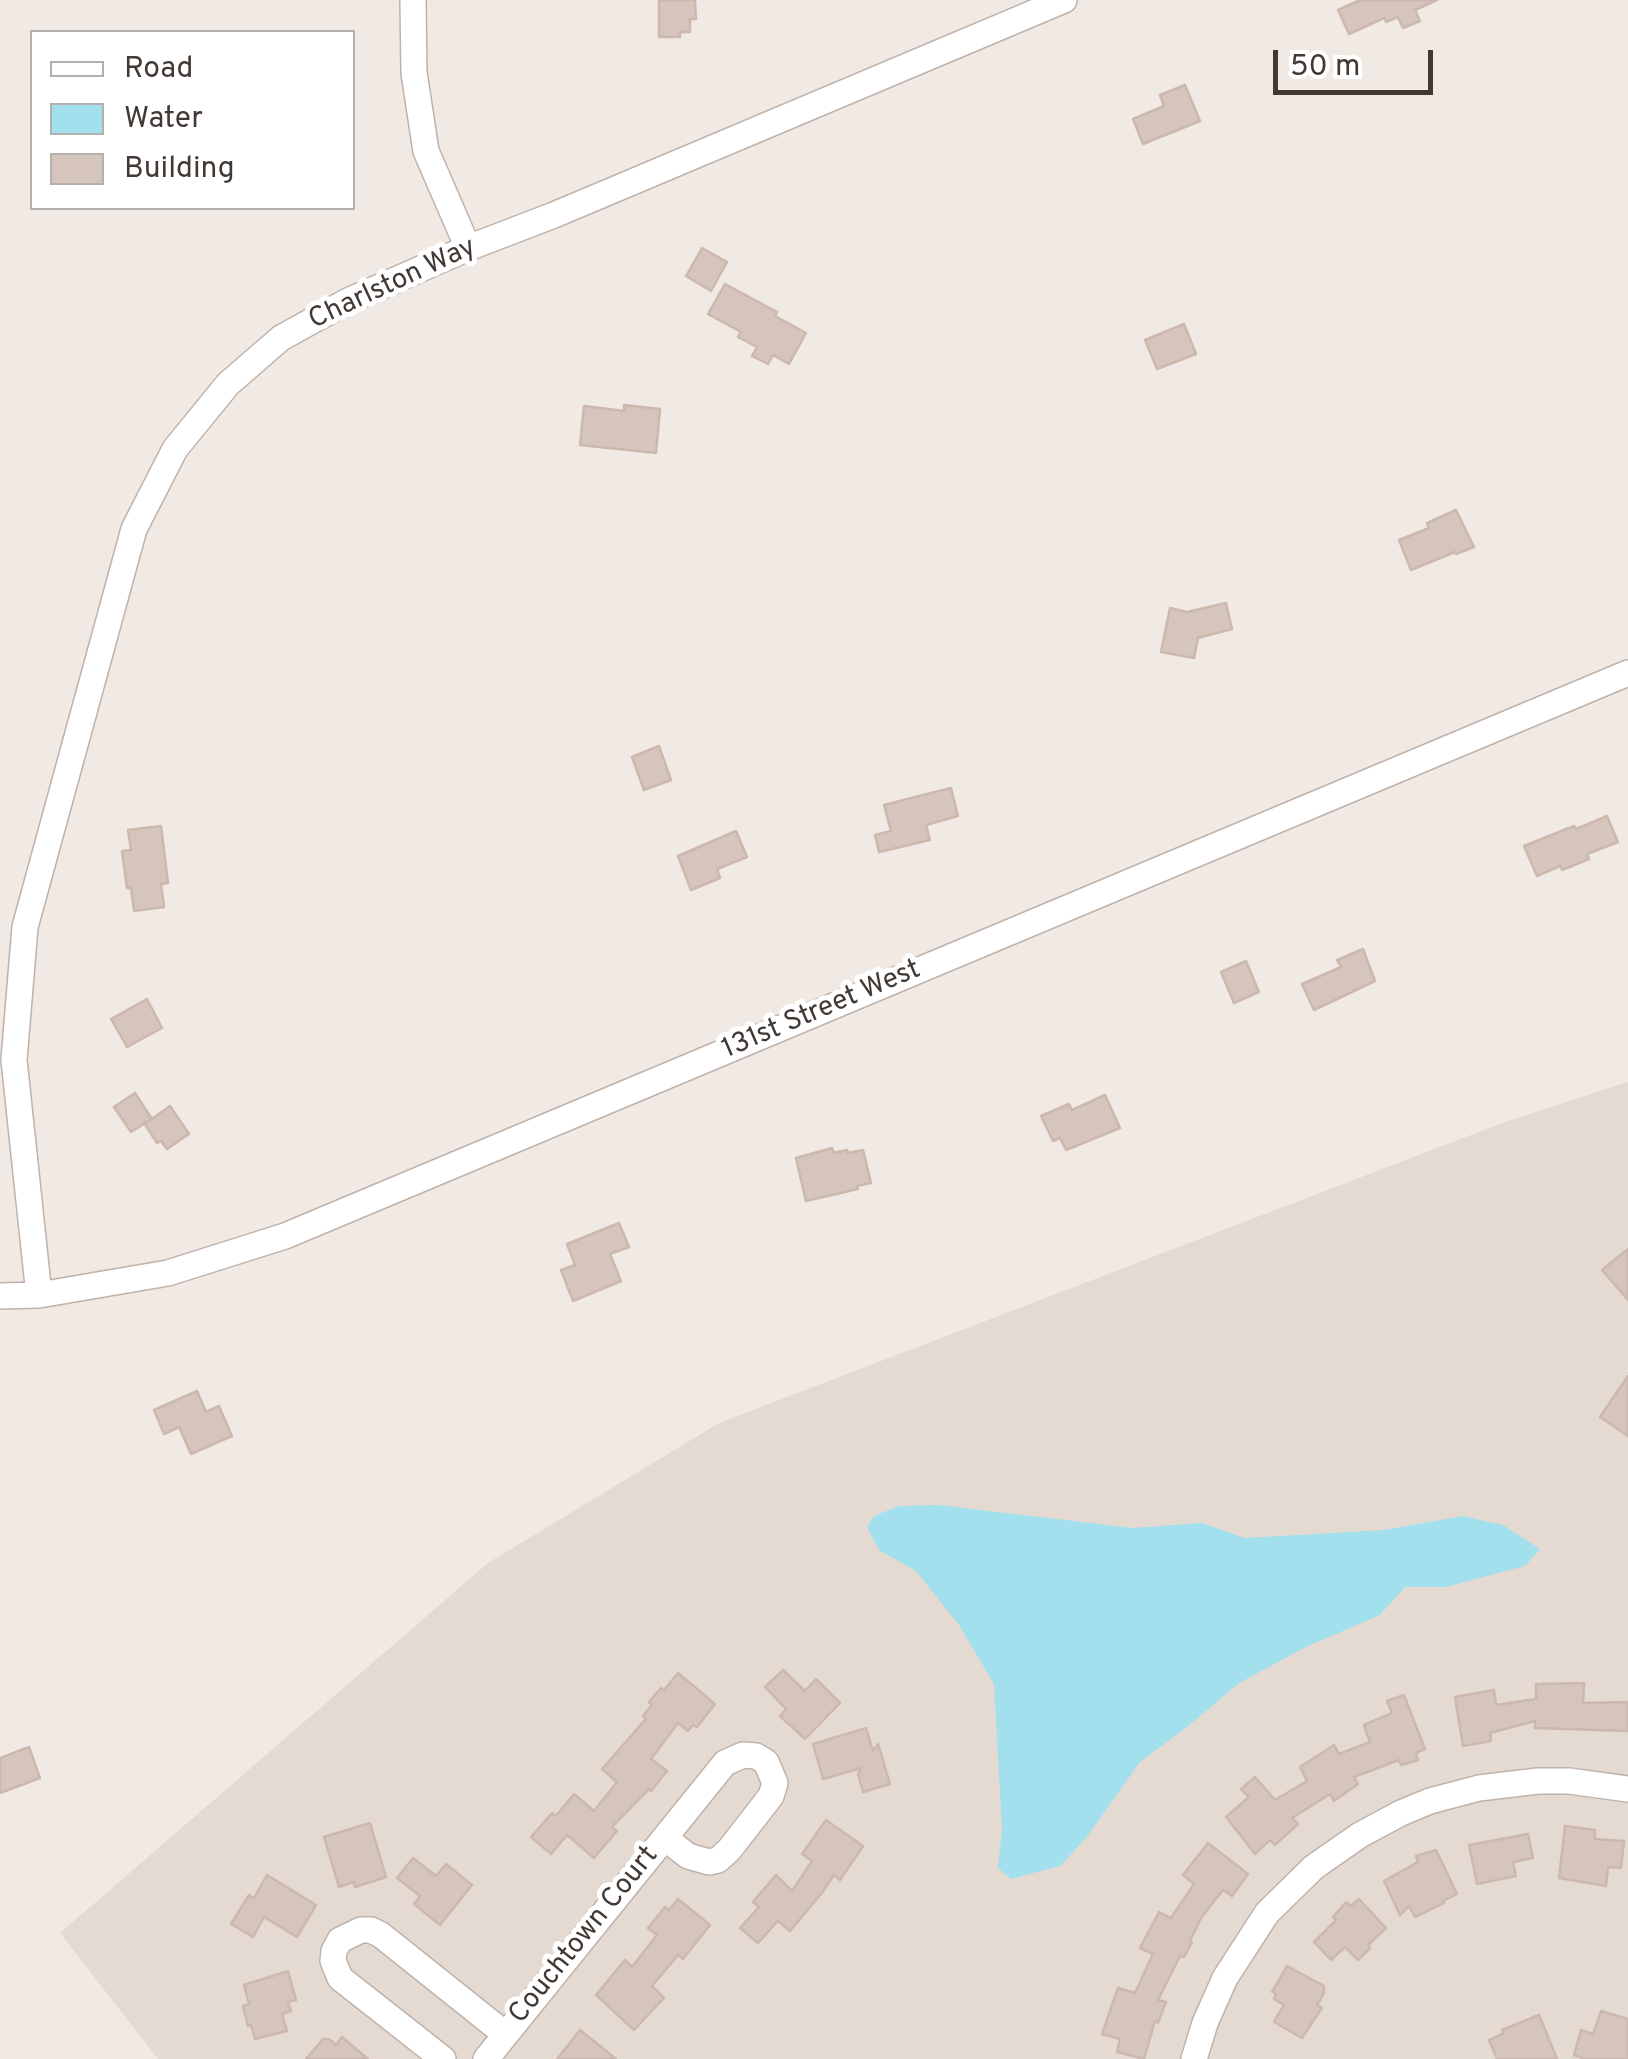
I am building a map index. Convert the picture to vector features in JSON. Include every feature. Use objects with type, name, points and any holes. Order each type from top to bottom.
[{"type":"street","points":[[413,0],[414,74],[426,151],[468,248]]},
{"type":"street","name":"Charlston Way","points":[[39,1295],[14,1060],[25,927],[134,529],[175,448],[228,384],[281,338],[348,300],[1064,0]]},
{"type":"street","name":"131st Street West","points":[[0,1296],[39,1295],[168,1274],[285,1236],[1628,674]]},
{"type":"street","name":"Couchtown Court","points":[[486,2059],[505,2034],[725,1764],[744,1755],[766,1762],[775,1784],[772,1796],[718,1860],[709,1862],[688,1856],[665,1838]]},
{"type":"street","points":[[1194,2059],[1225,1978],[1267,1913],[1314,1867],[1360,1835],[1400,1813],[1479,1788],[1553,1781],[1628,1790]]},
{"type":"street","name":"Couchtown Court","points":[[442,2059],[340,1978],[332,1962],[340,1940],[361,1930],[381,1935],[505,2034]]},
{"type":"shaded area","points":[[1628,1082],[1628,2059],[158,2059],[60,1933],[488,1563],[719,1423],[1505,1122]]},
{"type":"water","points":[[938,1505],[1133,1528],[1202,1523],[1245,1538],[1384,1530],[1463,1516],[1503,1525],[1540,1549],[1525,1566],[1446,1587],[1405,1587],[1380,1615],[1308,1646],[1239,1683],[1140,1762],[1086,1838],[1060,1866],[1011,1879],[998,1868],[1002,1828],[994,1684],[959,1625],[916,1571],[879,1550],[867,1527],[874,1516],[899,1506]]},
{"type":"building","points":[[659,0],[695,0],[696,19],[690,19],[690,32],[680,32],[680,37],[659,37]]},
{"type":"building","points":[[1360,0],[1437,0],[1415,10],[1420,21],[1403,28],[1398,17],[1386,22],[1384,18],[1349,34],[1338,10]]},
{"type":"building","points":[[1185,85],[1200,121],[1143,144],[1133,119],[1164,106],[1160,95]]},
{"type":"building","points":[[702,248],[727,262],[711,291],[686,276]]},
{"type":"building","points":[[725,284],[806,333],[789,364],[773,355],[768,364],[752,356],[757,347],[738,337],[741,332],[708,314]]},
{"type":"building","points":[[1184,324],[1196,354],[1157,369],[1145,340]]},
{"type":"building","points":[[624,405],[660,409],[656,453],[580,445],[584,406],[624,411]]},
{"type":"building","points":[[1456,510],[1474,547],[1411,570],[1399,540],[1429,528],[1427,523]]},
{"type":"building","points":[[1226,603],[1232,629],[1198,638],[1194,658],[1161,652],[1170,608],[1187,612]]},
{"type":"building","points":[[659,746],[671,780],[644,790],[632,757]]},
{"type":"building","points":[[951,788],[958,816],[926,825],[930,840],[879,852],[875,835],[891,831],[884,805]]},
{"type":"building","points":[[1607,816],[1618,842],[1587,854],[1589,859],[1537,876],[1524,846]]},
{"type":"building","points":[[161,826],[168,883],[161,884],[164,907],[134,911],[122,851],[131,850],[128,830]]},
{"type":"building","points":[[736,831],[747,857],[717,869],[720,878],[691,890],[678,856]]},
{"type":"building","points":[[1363,949],[1375,981],[1314,1010],[1302,984],[1341,967],[1337,960]]},
{"type":"building","points":[[1246,961],[1259,992],[1234,1003],[1221,972]]},
{"type":"building","points":[[147,999],[162,1028],[127,1047],[111,1019]]},
{"type":"building","points":[[135,1093],[152,1119],[170,1106],[189,1134],[167,1149],[161,1141],[157,1143],[144,1124],[131,1132],[114,1107]]},
{"type":"building","points":[[1105,1095],[1120,1128],[1066,1150],[1060,1138],[1053,1141],[1041,1116],[1069,1104],[1072,1110]]},
{"type":"building","points":[[832,1148],[834,1153],[863,1150],[871,1183],[806,1201],[796,1158]]},
{"type":"building","points":[[619,1223],[629,1247],[610,1254],[621,1281],[573,1301],[561,1270],[575,1265],[567,1244]]},
{"type":"building","points":[[1628,1249],[1628,1300],[1602,1270]]},
{"type":"building","points":[[1628,1376],[1628,1436],[1600,1417]]},
{"type":"building","points":[[197,1391],[206,1412],[219,1406],[232,1436],[191,1454],[179,1427],[164,1434],[154,1410]]},
{"type":"building","points":[[783,1670],[805,1691],[816,1679],[840,1703],[805,1739],[780,1716],[786,1709],[765,1687]]},
{"type":"building","points":[[678,1673],[715,1704],[697,1727],[693,1725],[688,1731],[678,1723],[651,1759],[667,1771],[612,1827],[617,1831],[594,1858],[567,1835],[551,1854],[531,1837],[574,1794],[594,1811],[617,1782],[602,1769],[646,1719],[643,1716],[652,1705],[649,1702]]},
{"type":"building","points":[[1584,1683],[1583,1703],[1628,1702],[1628,1731],[1535,1728],[1535,1721],[1490,1733],[1491,1741],[1463,1746],[1455,1697],[1494,1690],[1496,1705],[1536,1699],[1536,1684]]},
{"type":"building","points":[[1404,1695],[1425,1749],[1416,1753],[1418,1760],[1401,1765],[1399,1760],[1354,1777],[1358,1784],[1334,1801],[1330,1794],[1292,1818],[1298,1824],[1275,1845],[1270,1840],[1255,1854],[1226,1817],[1249,1797],[1241,1789],[1255,1777],[1275,1800],[1307,1781],[1300,1767],[1334,1745],[1339,1754],[1370,1742],[1364,1725],[1392,1713],[1387,1701]]},
{"type":"building","points":[[866,1728],[873,1751],[878,1744],[890,1784],[863,1792],[858,1774],[861,1768],[823,1779],[813,1744]]},
{"type":"building","points":[[29,1747],[40,1778],[0,1793],[0,1758]]},
{"type":"building","points":[[826,1820],[863,1846],[840,1880],[834,1875],[790,1931],[778,1921],[758,1943],[740,1928],[759,1907],[753,1902],[776,1875],[792,1891],[812,1861],[802,1854]]},
{"type":"building","points":[[370,1823],[386,1877],[355,1887],[354,1882],[339,1887],[324,1837]]},
{"type":"building","points":[[1565,1826],[1595,1830],[1595,1839],[1624,1841],[1621,1868],[1608,1867],[1606,1886],[1559,1878]]},
{"type":"building","points":[[1528,1834],[1533,1858],[1513,1862],[1516,1876],[1477,1884],[1469,1845]]},
{"type":"building","points":[[1208,1843],[1248,1874],[1232,1896],[1223,1890],[1201,1918],[1192,1942],[1184,1957],[1180,1956],[1158,2000],[1166,2002],[1158,2023],[1155,2021],[1144,2059],[1117,2052],[1120,2039],[1102,2034],[1118,1988],[1135,1993],[1153,1954],[1140,1948],[1159,1912],[1171,1918],[1194,1884],[1183,1875]]},
{"type":"building","points":[[1436,1850],[1457,1894],[1415,1917],[1409,1906],[1400,1915],[1384,1881],[1418,1862],[1416,1856]]},
{"type":"building","points":[[413,1858],[436,1876],[446,1864],[472,1885],[440,1925],[414,1904],[420,1896],[397,1878]]},
{"type":"building","points":[[267,1875],[316,1905],[297,1937],[264,1917],[253,1937],[231,1924],[249,1895],[254,1898]]},
{"type":"building","points":[[678,1899],[710,1925],[683,1959],[678,1955],[652,1986],[664,1998],[634,2030],[596,1995],[625,1960],[632,1967],[657,1935],[648,1928],[665,1907],[669,1910]]},
{"type":"building","points":[[1359,1899],[1386,1928],[1358,1960],[1345,1947],[1331,1960],[1314,1942],[1336,1920],[1333,1917],[1346,1902],[1351,1906]]},
{"type":"building","points":[[1287,1966],[1324,1986],[1317,2005],[1322,2008],[1302,2038],[1274,2022],[1284,2005],[1274,1999],[1276,1994],[1272,1992]]},
{"type":"building","points":[[288,1971],[296,2000],[288,2002],[291,2011],[282,2014],[287,2031],[255,2039],[243,2006],[249,2004],[244,1985]]},
{"type":"building","points":[[1601,2011],[1628,2019],[1628,2059],[1585,2059],[1574,2055],[1581,2030],[1593,2034]]},
{"type":"building","points":[[1539,2015],[1557,2059],[1497,2059],[1489,2040],[1503,2034],[1502,2030]]},
{"type":"building","points":[[580,2030],[616,2059],[557,2059]]},
{"type":"building","points":[[342,2037],[368,2059],[306,2059],[323,2039],[336,2045]]}]
